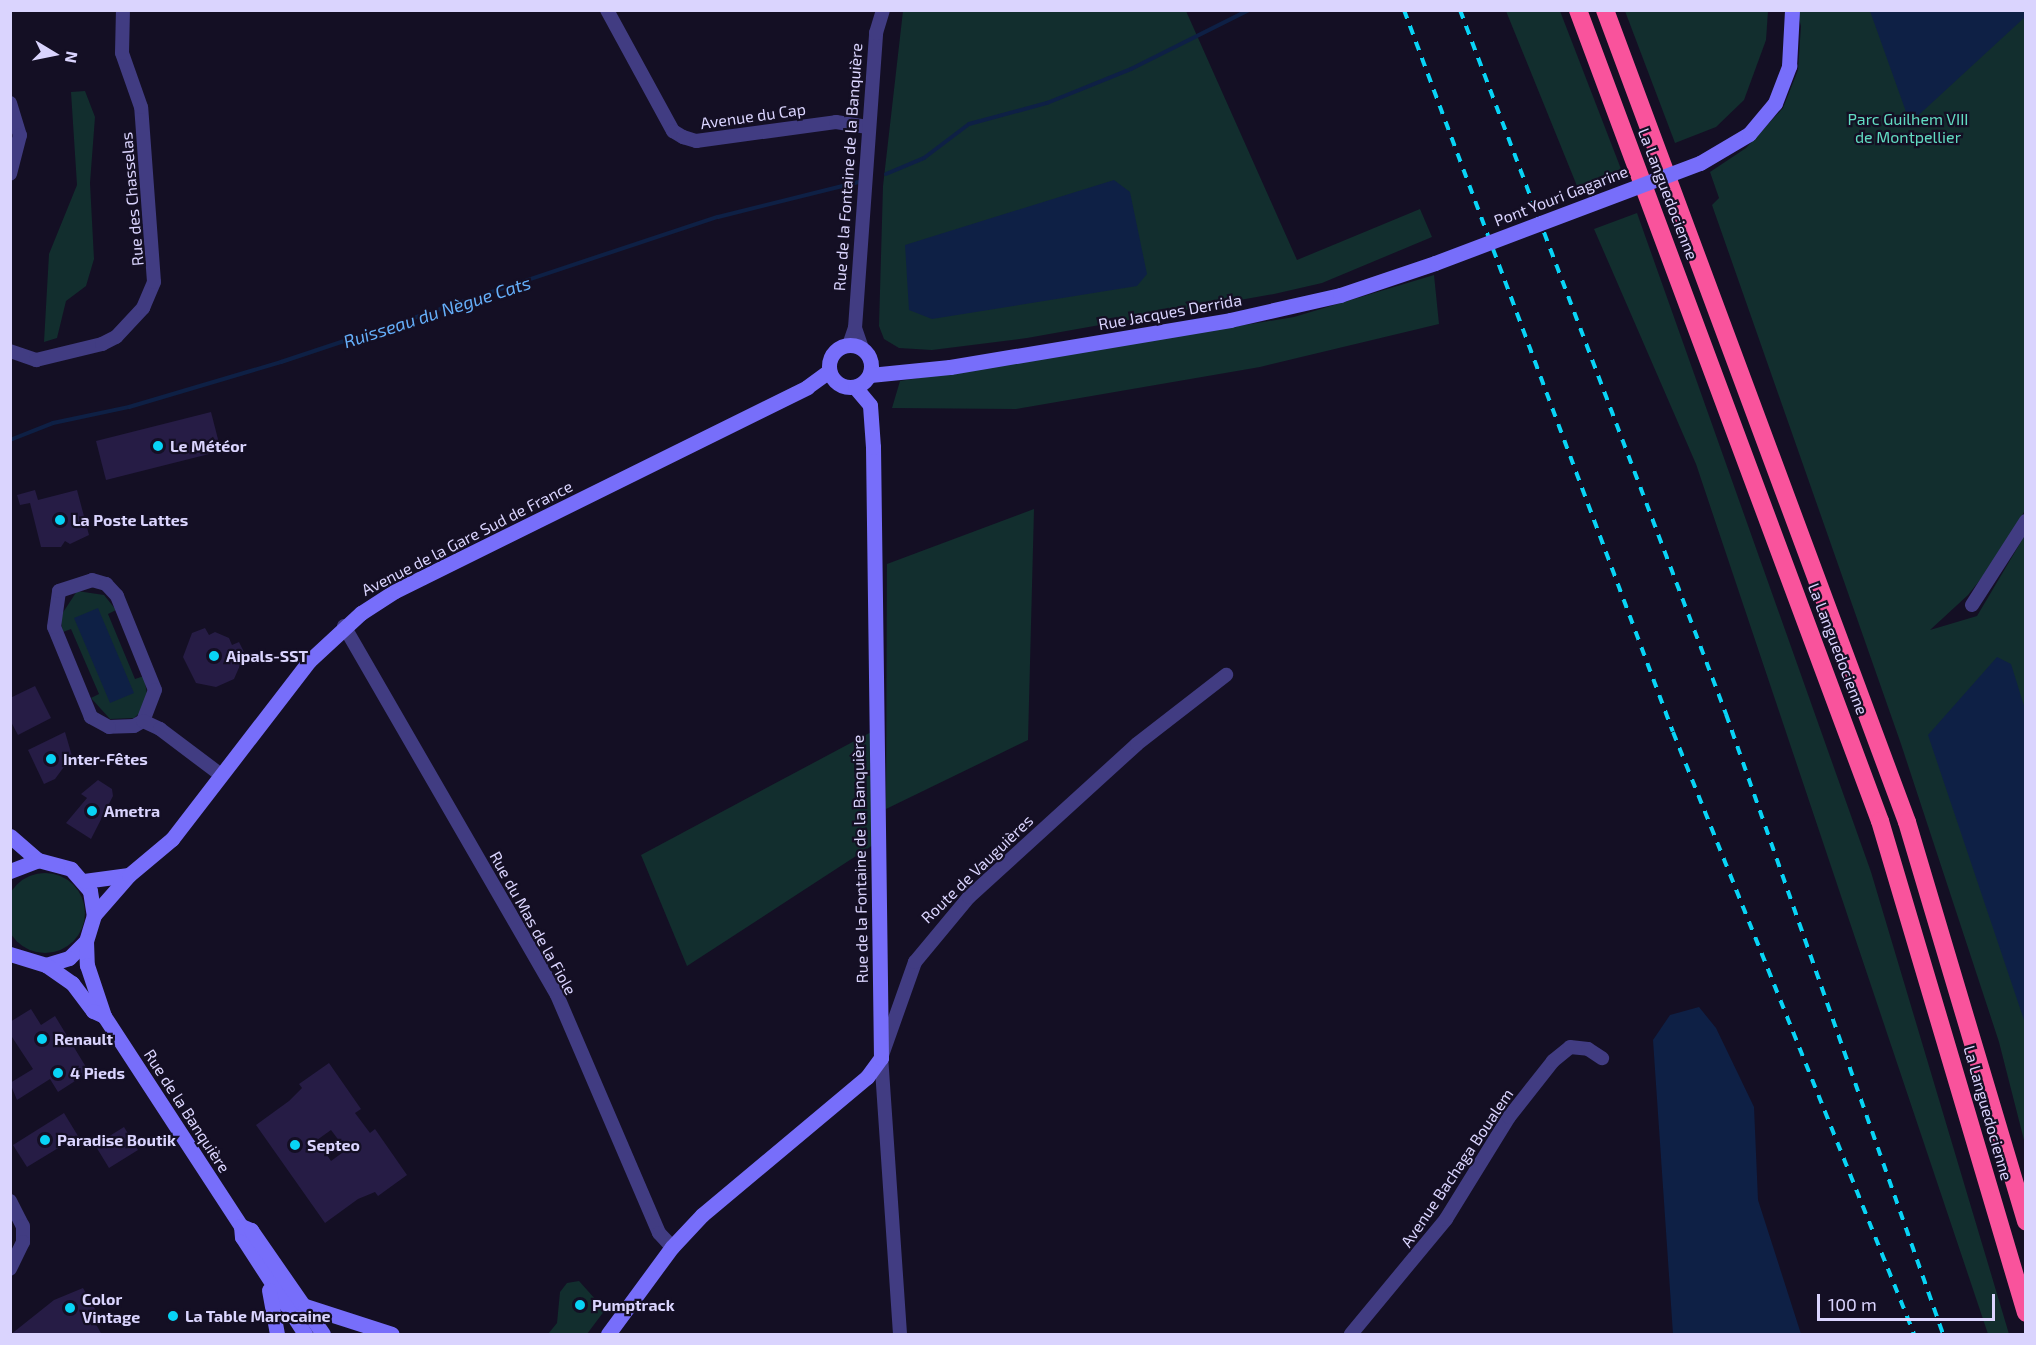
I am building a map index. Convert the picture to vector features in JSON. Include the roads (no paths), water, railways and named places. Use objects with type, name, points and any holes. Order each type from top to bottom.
[{"type":"highway","name":"La Languedocienne","points":[[1578,10],[1880,821],[2025,1313]]},
{"type":"highway","name":"La Languedocienne","points":[[1605,10],[1907,822],[2025,1222]]},
{"type":"street","name":"Rue des Chasselas","points":[[14,359],[72,353],[116,337],[143,308],[154,282],[141,107],[122,53],[123,10]]},
{"type":"street","name":"Avenue du Cap","points":[[607,10],[673,131],[682,137],[696,141],[836,122],[868,127]]},
{"type":"street","name":"Rue de la Fontaine de la Banquière","points":[[860,350],[855,327],[868,127],[876,33],[883,10]]},
{"type":"street","name":"Pont Youri Gagarine","points":[[1435,263],[1700,163],[1749,134],[1774,103],[1789,66],[1792,10]]},
{"type":"street","points":[[10,103],[20,135],[10,174]]},
{"type":"street","name":"Rue Jacques Derrida","points":[[870,375],[1262,313],[1340,295],[1435,263]]},
{"type":"street","points":[[860,350],[870,375],[855,387],[832,376],[831,356],[860,350]]},
{"type":"street","name":"Rue Jacques Derrida","points":[[860,350],[906,371]]},
{"type":"street","name":"Avenue de la Gare Sud de France","points":[[94,915],[129,874],[172,839],[309,661],[344,626],[395,591],[832,376]]},
{"type":"street","name":"Rue de la Fontaine de la Banquière","points":[[855,387],[870,405],[873,447],[881,1058],[900,1335]]},
{"type":"street","points":[[1972,605],[2025,521]]},
{"type":"street","points":[[143,721],[155,690],[117,596],[106,584],[92,580],[71,584],[59,591],[54,627],[91,717],[117,729],[143,721],[160,729],[221,775]]},
{"type":"street","name":"Rue du Mas de la Fiole","points":[[344,626],[557,995],[659,1233],[672,1247]]},
{"type":"street","name":"Route de Vauguières","points":[[608,1335],[672,1247],[745,1177],[867,1077],[881,1058],[915,962],[935,932],[1137,744],[1226,675]]},
{"type":"street","points":[[10,836],[38,860],[63,866],[84,881],[94,915],[86,941],[69,958],[46,965],[13,958]]},
{"type":"street","points":[[10,871],[38,860]]},
{"type":"street","points":[[84,881],[129,874]]},
{"type":"street","name":"Rue de la Banquière","points":[[86,941],[87,965],[104,1016],[241,1226],[242,1237],[305,1335]]},
{"type":"street","name":"Rue de la Banquière","points":[[46,965],[72,983],[93,1011],[104,1016]]},
{"type":"street","name":"Avenue Bachaga Boualem","points":[[1351,1335],[1446,1219],[1509,1117],[1553,1061],[1570,1047],[1588,1049],[1602,1058]]},
{"type":"street","points":[[10,1201],[23,1226],[23,1242],[10,1269]]},
{"type":"street","name":"Rue de la Banquière","points":[[241,1226],[251,1230],[323,1335]]},
{"type":"street","points":[[268,1279],[277,1335]]},
{"type":"street","points":[[305,1306],[386,1334]]},
{"type":"water","points":[[2025,10],[2025,17],[1910,123],[1870,11]]},
{"type":"water","points":[[1114,180],[1130,192],[1147,274],[1137,286],[932,319],[909,310],[905,245]]},
{"type":"water","points":[[98,608],[134,693],[110,703],[74,618]]},
{"type":"water","points":[[1997,657],[2011,664],[2025,709],[2025,1023],[1928,735]]},
{"type":"water","points":[[1699,1007],[1716,1028],[1754,1107],[1758,1200],[1801,1334],[1673,1334],[1653,1040],[1670,1015]]},
{"type":"waterway","name":"Ruisseau du Nègue Cats","points":[[886,174],[924,158],[969,124],[1047,103],[1131,69],[1249,10]]},
{"type":"waterway","name":"Ruisseau du Nègue Cats","points":[[10,440],[53,423],[129,407],[281,362],[718,217],[862,181]]},
{"type":"railway","points":[[1404,10],[1673,732],[1914,1334]]},
{"type":"railway","points":[[1460,10],[1726,714],[1943,1334]]},
{"type":"place","name":"Le Météor","points":[[158,446]]},
{"type":"place","name":"La Poste Lattes","points":[[60,520]]},
{"type":"place","name":"Aipals-SST","points":[[214,656]]},
{"type":"place","name":"Inter-Fêtes","points":[[51,759]]},
{"type":"place","name":"Ametra","points":[[92,811]]},
{"type":"place","name":"Renault","points":[[42,1039]]},
{"type":"place","name":"4 Pieds","points":[[58,1073]]},
{"type":"place","name":"Paradise Boutik","points":[[45,1140]]},
{"type":"place","name":"Septeo","points":[[295,1145]]},
{"type":"place","name":"Pumptrack","points":[[580,1305]]},
{"type":"place","name":"Color Vintage","points":[[70,1308]]},
{"type":"place","name":"La Table Marocaine","points":[[173,1316]]},
{"type":"park label","name":"Parc Guilhem VIII de Montpellier","points":[[1908,128]]}]
